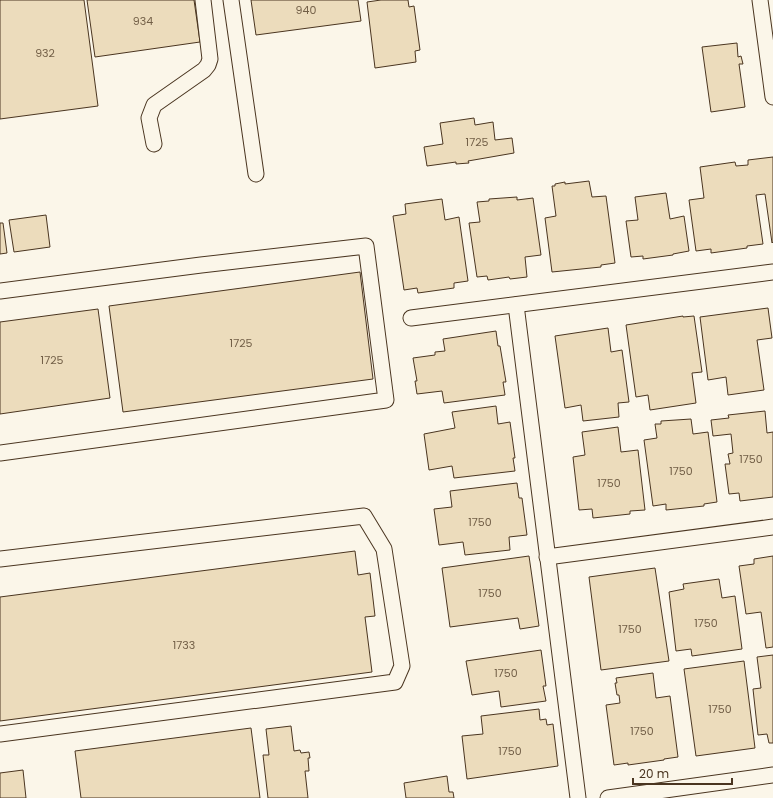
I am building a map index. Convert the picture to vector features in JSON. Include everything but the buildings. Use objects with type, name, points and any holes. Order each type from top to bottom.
[{"type":"lane","points":[[154,144],[149,118],[154,105],[204,70],[210,59],[202,0]]},
{"type":"lane","points":[[231,0],[256,174]]},
{"type":"lane","points":[[760,0],[773,97]]},
{"type":"lane","points":[[0,290],[366,246],[386,400],[0,453]]},
{"type":"lane","points":[[411,318],[773,272]]},
{"type":"lane","points":[[516,305],[578,798]]},
{"type":"lane","points":[[0,559],[364,516],[384,549],[402,666],[395,682],[0,734]]},
{"type":"lane","points":[[547,557],[773,527]]},
{"type":"lane","points":[[608,798],[773,775]]}]
